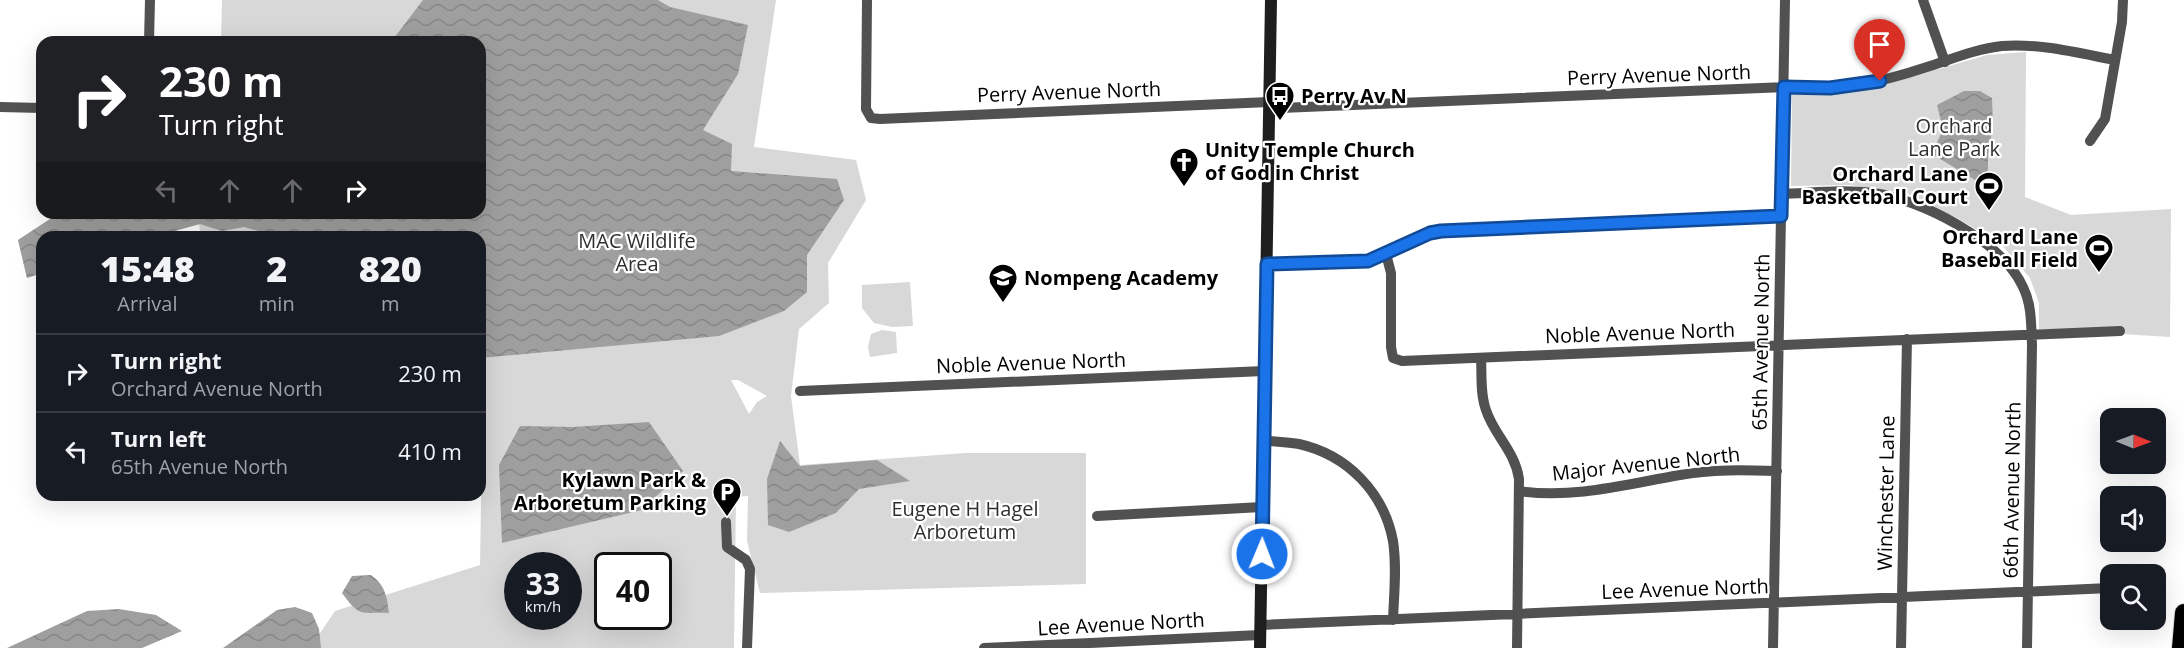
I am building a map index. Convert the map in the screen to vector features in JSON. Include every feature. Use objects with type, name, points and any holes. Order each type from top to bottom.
[{"type":"highway","points":[[2181,648],[2184,613]]},
{"type":"street","points":[[149,36],[150,0]]},
{"type":"street","name":"Perry Avenue North","points":[[867,0],[866,109],[871,118],[880,119],[1269,106],[1293,108],[1784,87],[1830,88],[1897,77],[1978,51],[2011,46],[2052,49],[2115,60]]},
{"type":"street","points":[[1260,636],[1271,0]]},
{"type":"street","name":"65th Avenue North","points":[[1773,648],[1785,0]]},
{"type":"street","points":[[1923,0],[1945,62]]},
{"type":"street","points":[[2090,141],[2105,119],[2122,22],[2122,0]]},
{"type":"street","points":[[0,107],[36,108]]},
{"type":"street","name":"66th Avenue North","points":[[1782,194],[1871,192],[1913,202],[1987,244],[2006,261],[2024,289],[2030,305],[2032,334],[2027,648]]},
{"type":"street","points":[[1267,264],[1368,261],[1430,233],[1441,231],[1781,216]]},
{"type":"street","name":"Noble Avenue North","points":[[1386,254],[1391,273],[1391,346],[1394,358],[1402,361],[2120,331]]},
{"type":"street","name":"Winchester Lane","points":[[1901,648],[1907,339]]},
{"type":"street","points":[[1481,358],[1482,395],[1485,410],[1513,457],[1517,468],[1519,491],[1517,648]]},
{"type":"street","name":"Noble Avenue North","points":[[800,391],[1264,372]]},
{"type":"street","points":[[1263,440],[1318,449],[1354,471],[1369,486],[1389,523],[1393,544],[1394,620]]},
{"type":"street","name":"Major Avenue North","points":[[1519,491],[1578,492],[1613,489],[1681,474],[1716,470],[1777,471]]},
{"type":"street","points":[[1097,516],[1262,507]]},
{"type":"street","points":[[726,522],[727,547],[747,560],[750,569],[747,648]]},
{"type":"street","name":"Lee Avenue North","points":[[984,648],[1260,636],[1394,620],[1518,613],[2100,588]]},
{"type":"green space","name":"MAC Wildlife Area","points":[[222,0],[776,0],[754,147],[856,160],[866,200],[828,263],[829,303],[799,329],[791,396],[800,465],[966,453],[1086,453],[1086,584],[760,593],[747,541],[748,496],[736,497],[734,648],[310,648],[335,611],[480,565],[481,501],[486,501],[486,231],[200,231],[199,224],[174,231],[36,231],[36,275],[27,278],[18,240],[51,219],[486,219],[486,36],[221,36]],"holes":[[[731,380],[738,380],[767,396],[757,402],[749,414]]]},
{"type":"green space","name":"Orchard Lane Park","points":[[2026,52],[2025,197],[2071,215],[2171,209],[2170,337],[2039,329],[2039,303],[2030,278],[2001,244],[1957,218],[1906,193],[1849,185],[1791,186],[1792,95],[1866,90],[1987,55]]},
{"type":"green space","points":[[910,282],[913,326],[892,327],[874,323],[862,308],[862,285]]},
{"type":"green space","points":[[882,330],[896,332],[897,353],[870,357],[868,347],[871,334]]},
{"type":"water","points":[[423,0],[658,0],[670,7],[748,25],[738,74],[703,130],[732,144],[731,171],[837,179],[844,200],[807,255],[807,292],[784,311],[719,336],[486,357],[486,231],[258,231],[244,227],[222,231],[200,224],[175,231],[36,231],[36,275],[27,278],[18,240],[50,219],[486,219],[486,36],[396,36]]},
{"type":"water","points":[[1964,91],[1980,91],[1992,98],[1993,127],[1988,154],[1988,170],[1980,183],[1932,154],[1943,129],[1937,105]]},
{"type":"water","points":[[649,422],[683,471],[642,510],[502,543],[499,465],[520,426],[573,427]]},
{"type":"water","points":[[780,441],[800,466],[877,460],[910,481],[859,489],[836,513],[789,532],[768,525],[767,479]]},
{"type":"water","points":[[371,575],[385,591],[389,613],[367,613],[357,610],[342,593],[352,576]]},
{"type":"water","points":[[295,607],[312,613],[319,629],[321,648],[223,648],[277,610]]},
{"type":"water","points":[[119,609],[156,615],[182,631],[142,648],[7,648],[87,611]]},
{"type":"place","name":"Perry Av N","points":[[1280,122]]},
{"type":"place","name":"Unity Temple Church of God in Christ","points":[[1184,188]]},
{"type":"place","name":"Orchard Lane Basketball Court","points":[[1989,212]]},
{"type":"place","name":"Orchard Lane Baseball Field","points":[[2099,274]]},
{"type":"place","name":"Nompeng Academy","points":[[1003,304]]},
{"type":"place","name":"Kylawn Park & Arboretum Parking","points":[[727,518]]},
{"type":"route","points":[[1262,554],[1267,264],[1368,261],[1430,233],[1441,231],[1781,216],[1784,87],[1830,88],[1880,81]]},
{"type":"park label","name":"Eugene H Hagel Arboretum","points":[[965,520]]}]
